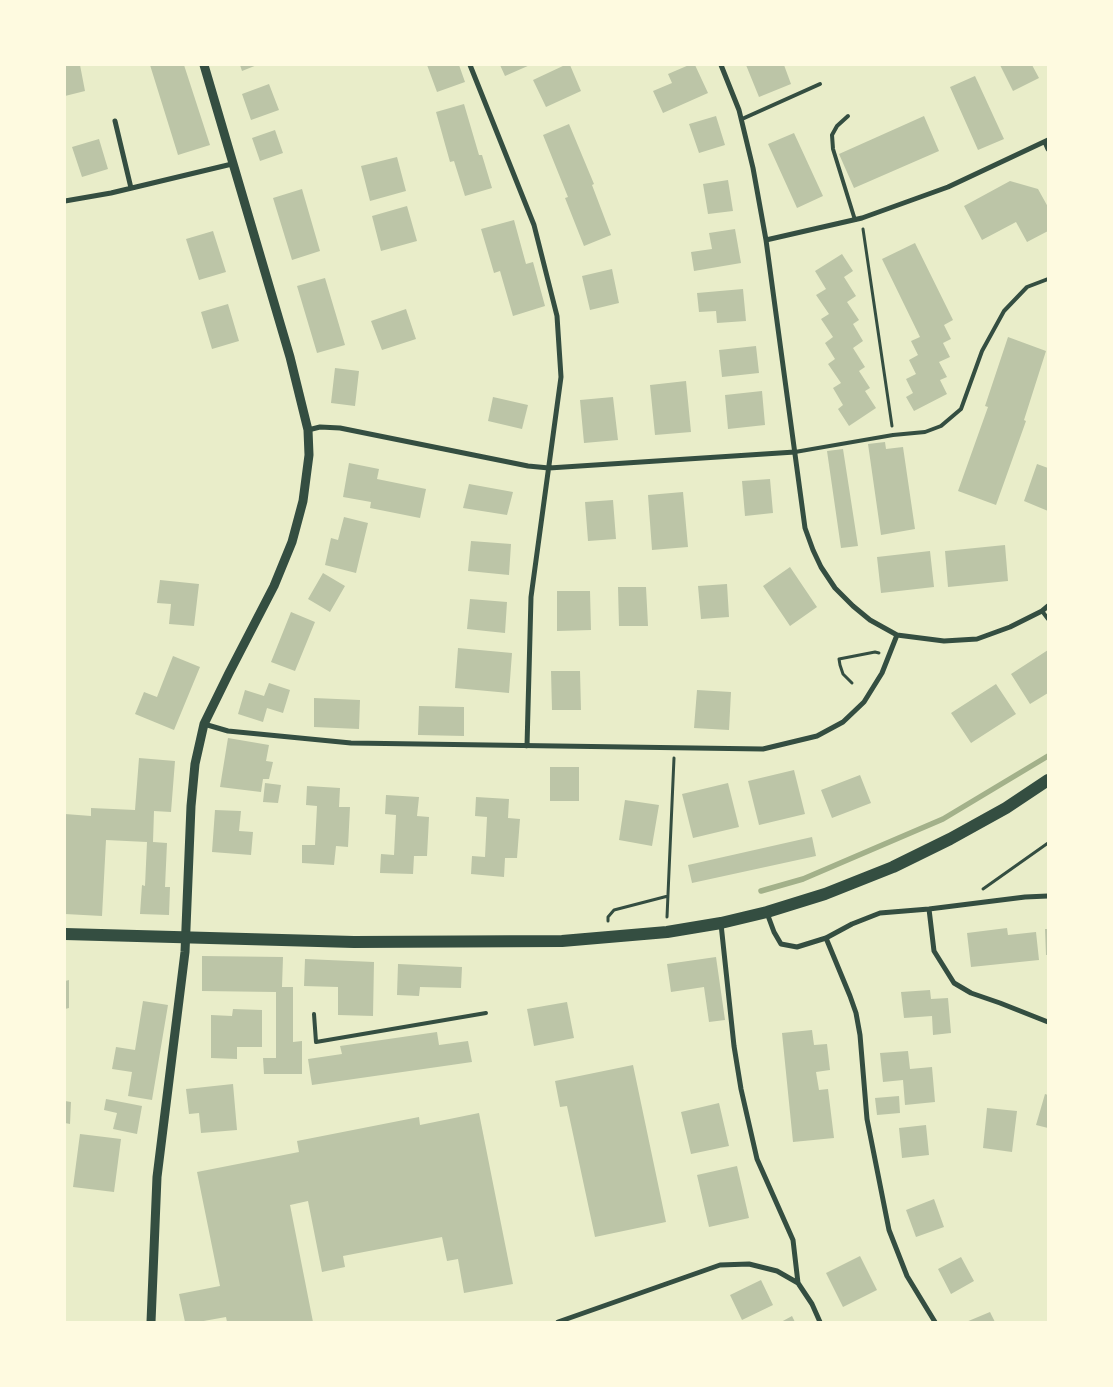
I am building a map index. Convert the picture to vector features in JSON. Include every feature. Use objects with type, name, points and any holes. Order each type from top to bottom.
[{"type":"main road","points":[[65,934],[354,942],[562,941],[667,932],[721,923],[767,912],[825,894],[893,867],[950,839],[1006,808],[1048,780]]},
{"type":"street","points":[[151,1322],[157,1177],[186,938],[191,806],[195,764],[204,724],[274,586],[292,542],[303,501],[309,455],[308,430],[290,357],[204,65]]},
{"type":"street","points":[[470,65],[534,226],[558,316],[561,378],[531,597],[527,746]]},
{"type":"street","points":[[722,65],[742,119],[754,168],[766,240],[805,528],[821,567],[834,588],[853,606],[870,620],[898,635],[944,641],[977,639],[1010,627],[1048,606]]},
{"type":"street","points":[[115,121],[131,188]]},
{"type":"street","points":[[766,240],[862,218],[948,187],[1046,141],[1048,149]]},
{"type":"street","points":[[65,201],[131,188],[232,164]]},
{"type":"street","points":[[308,430],[320,427],[340,428],[528,466],[549,468],[795,452]]},
{"type":"street","points":[[204,724],[228,731],[351,743],[763,749],[816,736],[842,722],[864,702],[882,673],[898,635]]},
{"type":"street","points":[[767,912],[774,932],[781,944],[797,947],[826,938],[852,924],[880,913],[1048,896]]},
{"type":"street","points":[[930,909],[934,951],[954,983],[971,993],[1000,1002],[1048,1022]]},
{"type":"street","points":[[721,923],[734,1046],[741,1089],[757,1159],[793,1240],[798,1283]]},
{"type":"street","points":[[826,938],[856,1013],[860,1036],[867,1118],[890,1230],[907,1276],[935,1322]]},
{"type":"street","points":[[558,1322],[720,1264],[749,1264],[777,1271],[798,1283],[812,1304],[820,1322]]},
{"type":"lane","points":[[742,119],[820,84]]},
{"type":"lane","points":[[848,116],[832,135],[834,149],[855,220]]},
{"type":"lane","points":[[795,452],[893,435],[925,432],[941,426],[961,409],[982,351],[1004,311],[1027,287],[1048,279]]},
{"type":"lane","points":[[1042,611],[1048,619]]},
{"type":"lane","points":[[314,1014],[316,1042],[486,1013]]},
{"type":"path","points":[[862,218],[893,435]]},
{"type":"path","points":[[852,683],[843,674],[839,659],[875,652],[889,655]]},
{"type":"path","points":[[609,938],[608,917],[614,910],[668,896],[674,748]]},
{"type":"path","points":[[974,903],[982,890],[1048,843]]},
{"type":"building","points":[[65,65],[80,65],[85,91],[65,96]]},
{"type":"building","points":[[150,65],[184,65],[210,145],[178,155]]},
{"type":"building","points":[[240,65],[257,65],[242,71]]},
{"type":"building","points":[[427,65],[459,65],[465,82],[437,92]]},
{"type":"building","points":[[500,65],[530,65],[505,76]]},
{"type":"building","points":[[565,65],[570,65],[581,91],[546,107],[533,80]]},
{"type":"building","points":[[689,65],[695,65],[708,93],[663,113],[653,91],[672,83],[668,74]]},
{"type":"building","points":[[746,65],[784,65],[791,84],[759,97]]},
{"type":"building","points":[[1000,65],[1032,65],[1039,78],[1013,91]]},
{"type":"building","points":[[975,76],[1004,139],[978,150],[950,87]]},
{"type":"building","points":[[269,84],[279,110],[251,120],[242,94]]},
{"type":"building","points":[[464,104],[479,155],[482,155],[492,188],[465,196],[454,161],[450,162],[436,112]]},
{"type":"building","points":[[716,116],[725,145],[699,153],[689,124]]},
{"type":"building","points":[[924,116],[939,151],[854,188],[839,154]]},
{"type":"building","points":[[569,124],[594,184],[592,185],[611,235],[584,246],[565,198],[568,197],[543,135]]},
{"type":"building","points":[[275,130],[283,153],[260,161],[252,138]]},
{"type":"building","points":[[794,133],[823,196],[797,208],[768,144]]},
{"type":"building","points":[[99,139],[108,169],[82,177],[72,147]]},
{"type":"building","points":[[397,157],[406,191],[370,201],[361,166]]},
{"type":"building","points":[[728,180],[733,211],[708,214],[703,184]]},
{"type":"building","points":[[1010,181],[1038,189],[1048,207],[1048,231],[1027,242],[1016,222],[982,240],[964,206]]},
{"type":"building","points":[[302,189],[320,251],[292,260],[273,198]]},
{"type":"building","points":[[407,206],[417,241],[381,251],[372,216]]},
{"type":"building","points":[[514,220],[526,264],[533,262],[545,306],[513,316],[500,271],[494,273],[481,229]]},
{"type":"building","points":[[735,229],[741,263],[694,271],[691,252],[712,249],[709,233]]},
{"type":"building","points":[[213,231],[226,272],[199,280],[186,239]]},
{"type":"building","points":[[915,243],[953,320],[944,325],[951,339],[943,343],[950,357],[939,362],[947,377],[940,380],[947,394],[914,411],[906,397],[913,393],[906,379],[916,374],[909,360],[918,355],[911,341],[920,337],[882,259]]},
{"type":"building","points":[[842,254],[853,271],[844,277],[856,296],[847,302],[859,320],[853,324],[863,341],[853,348],[865,367],[859,371],[870,388],[865,391],[876,408],[849,426],[838,409],[843,405],[833,388],[841,383],[828,364],[835,359],[825,343],[833,337],[821,319],[829,314],[816,295],[826,289],[815,271]]},
{"type":"building","points":[[612,269],[619,303],[590,310],[582,276]]},
{"type":"building","points":[[325,278],[345,345],[317,353],[297,286]]},
{"type":"building","points":[[743,289],[746,321],[717,323],[716,311],[699,312],[697,293]]},
{"type":"building","points":[[228,304],[239,341],[212,349],[201,312]]},
{"type":"building","points":[[406,309],[416,339],[382,350],[371,321]]},
{"type":"building","points":[[1008,337],[1046,351],[1024,420],[1026,421],[996,505],[958,491],[988,407],[985,406]]},
{"type":"building","points":[[756,346],[759,373],[722,377],[719,350]]},
{"type":"building","points":[[335,368],[359,371],[355,406],[331,403]]},
{"type":"building","points":[[686,381],[691,432],[655,435],[650,385]]},
{"type":"building","points":[[762,391],[765,425],[728,429],[725,395]]},
{"type":"building","points":[[493,397],[528,405],[522,429],[488,421]]},
{"type":"building","points":[[613,397],[618,440],[584,443],[580,400]]},
{"type":"building","points":[[885,442],[886,449],[903,447],[915,529],[881,535],[868,444]]},
{"type":"building","points":[[843,449],[858,546],[841,548],[827,451]]},
{"type":"building","points":[[349,463],[379,469],[377,479],[426,489],[420,518],[370,508],[371,502],[343,497]]},
{"type":"building","points":[[1037,464],[1048,468],[1048,511],[1024,501]]},
{"type":"building","points":[[770,479],[773,513],[745,516],[742,481]]},
{"type":"building","points":[[469,484],[513,492],[507,515],[463,508]]},
{"type":"building","points":[[683,492],[688,547],[652,550],[648,495]]},
{"type":"building","points":[[613,500],[616,539],[588,541],[585,502]]},
{"type":"building","points":[[344,517],[368,523],[356,573],[325,565],[331,538],[338,540]]},
{"type":"building","points":[[471,541],[511,544],[509,575],[468,571]]},
{"type":"building","points":[[1005,545],[1008,581],[948,587],[945,551]]},
{"type":"building","points":[[930,551],[934,587],[881,593],[877,557]]},
{"type":"building","points":[[790,567],[817,607],[790,626],[763,586]]},
{"type":"building","points":[[323,573],[345,586],[330,612],[308,599]]},
{"type":"building","points":[[160,580],[199,584],[194,626],[169,624],[171,604],[157,603]]},
{"type":"building","points":[[727,584],[729,617],[701,619],[698,586]]},
{"type":"building","points":[[618,587],[646,587],[648,626],[619,626]]},
{"type":"building","points":[[557,591],[590,591],[591,630],[557,631]]},
{"type":"building","points":[[470,599],[507,602],[505,633],[467,629]]},
{"type":"building","points":[[291,612],[315,622],[295,671],[271,662]]},
{"type":"building","points":[[458,648],[512,653],[509,693],[455,688]]},
{"type":"building","points":[[1048,650],[1048,693],[1030,704],[1011,674]]},
{"type":"building","points":[[173,656],[200,667],[174,730],[135,714],[144,692],[157,697]]},
{"type":"building","points":[[551,671],[580,671],[581,710],[552,710]]},
{"type":"building","points":[[269,683],[290,690],[283,713],[267,708],[263,722],[238,714],[245,690],[264,696]]},
{"type":"building","points":[[996,684],[1016,714],[971,743],[951,713]]},
{"type":"building","points":[[697,690],[731,692],[729,730],[694,728]]},
{"type":"building","points":[[314,698],[360,700],[359,729],[314,727]]},
{"type":"building","points":[[419,706],[464,707],[464,736],[418,735]]},
{"type":"building","points":[[228,738],[269,745],[266,761],[273,762],[269,779],[263,779],[261,792],[220,787]]},
{"type":"building","points":[[139,758],[175,761],[171,812],[154,811],[153,842],[167,843],[165,887],[170,887],[169,915],[140,914],[142,885],[145,886],[147,842],[106,840],[102,916],[65,914],[65,814],[91,816],[91,808],[135,810]]},
{"type":"building","points":[[550,767],[579,767],[579,801],[550,801]]},
{"type":"building","points":[[794,770],[805,814],[759,825],[748,781]]},
{"type":"building","points":[[860,775],[871,803],[832,818],[821,790]]},
{"type":"building","points":[[265,783],[281,785],[278,803],[263,802]]},
{"type":"building","points":[[728,783],[739,827],[693,838],[682,794]]},
{"type":"building","points":[[307,786],[340,788],[339,807],[350,807],[348,847],[336,846],[334,865],[302,863],[302,845],[315,845],[317,806],[306,805]]},
{"type":"building","points":[[386,795],[419,797],[417,816],[429,817],[427,856],[414,856],[413,874],[380,873],[381,854],[394,855],[396,815],[385,814]]},
{"type":"building","points":[[476,797],[509,799],[508,818],[520,819],[517,858],[505,858],[504,877],[471,874],[472,856],[485,857],[487,817],[475,816]]},
{"type":"building","points":[[625,800],[659,805],[652,846],[619,840]]},
{"type":"building","points":[[215,810],[241,811],[239,831],[253,832],[251,855],[212,852]]},
{"type":"building","points":[[812,837],[816,856],[692,883],[688,865]]},
{"type":"building","points":[[1007,928],[1008,935],[1036,932],[1039,960],[971,967],[967,933]]},
{"type":"building","points":[[1045,929],[1048,929],[1048,955],[1046,955]]},
{"type":"building","points":[[202,956],[283,957],[282,987],[293,987],[293,1042],[302,1041],[302,1074],[264,1074],[263,1058],[276,1058],[276,992],[202,991]]},
{"type":"building","points":[[716,957],[725,1020],[709,1022],[704,987],[671,992],[667,964]]},
{"type":"building","points":[[305,959],[374,962],[373,1016],[338,1015],[338,987],[304,986]]},
{"type":"building","points":[[398,964],[462,967],[461,988],[420,987],[419,996],[397,995]]},
{"type":"building","points":[[69,980],[69,1008],[65,1009],[65,981]]},
{"type":"building","points":[[930,990],[931,999],[948,998],[951,1033],[933,1035],[932,1016],[904,1018],[901,992]]},
{"type":"building","points":[[143,1001],[168,1005],[152,1100],[128,1096],[132,1072],[112,1069],[116,1047],[135,1050]]},
{"type":"building","points":[[567,1002],[574,1038],[534,1046],[527,1009]]},
{"type":"building","points":[[233,1009],[262,1010],[262,1047],[237,1047],[237,1059],[211,1058],[211,1015],[232,1016]]},
{"type":"building","points":[[812,1030],[814,1045],[827,1044],[830,1070],[816,1072],[819,1090],[828,1089],[834,1138],[793,1142],[782,1033]]},
{"type":"building","points":[[437,1032],[439,1045],[468,1041],[472,1062],[312,1085],[308,1059],[342,1054],[340,1046]]},
{"type":"building","points":[[908,1051],[910,1069],[932,1067],[935,1102],[905,1105],[903,1080],[883,1082],[880,1053]]},
{"type":"building","points":[[633,1065],[666,1222],[595,1237],[567,1106],[560,1107],[555,1081]]},
{"type":"building","points":[[233,1084],[237,1130],[201,1133],[199,1113],[189,1114],[186,1089]]},
{"type":"building","points":[[1045,1094],[1048,1095],[1048,1128],[1036,1125]]},
{"type":"building","points":[[899,1096],[900,1113],[877,1115],[875,1098]]},
{"type":"building","points":[[106,1099],[142,1106],[137,1134],[113,1129],[117,1113],[104,1110]]},
{"type":"building","points":[[65,1101],[71,1102],[70,1124],[65,1123]]},
{"type":"building","points":[[719,1103],[729,1146],[691,1154],[681,1112]]},
{"type":"building","points":[[987,1108],[1017,1111],[1012,1152],[983,1148]]},
{"type":"building","points":[[479,1113],[513,1284],[464,1293],[458,1259],[447,1261],[442,1237],[343,1256],[345,1267],[322,1272],[308,1201],[290,1205],[313,1322],[227,1322],[226,1317],[198,1322],[185,1322],[179,1294],[220,1286],[197,1172],[299,1152],[297,1141],[419,1117],[420,1125]]},
{"type":"building","points":[[926,1125],[929,1155],[902,1158],[899,1128]]},
{"type":"building","points":[[80,1134],[121,1139],[114,1192],[73,1187]]},
{"type":"building","points":[[737,1166],[749,1218],[709,1227],[697,1175]]},
{"type":"building","points":[[934,1199],[944,1227],[916,1237],[906,1210]]},
{"type":"building","points":[[860,1256],[877,1290],[843,1307],[826,1273]]},
{"type":"building","points":[[961,1257],[974,1281],[951,1294],[938,1269]]},
{"type":"building","points":[[761,1280],[773,1305],[742,1320],[730,1295]]},
{"type":"building","points":[[990,1312],[995,1322],[966,1322]]},
{"type":"building","points":[[792,1316],[795,1322],[781,1322]]},
{"type":"waterway","points":[[761,891],[803,879],[943,819],[1048,756]]}]
